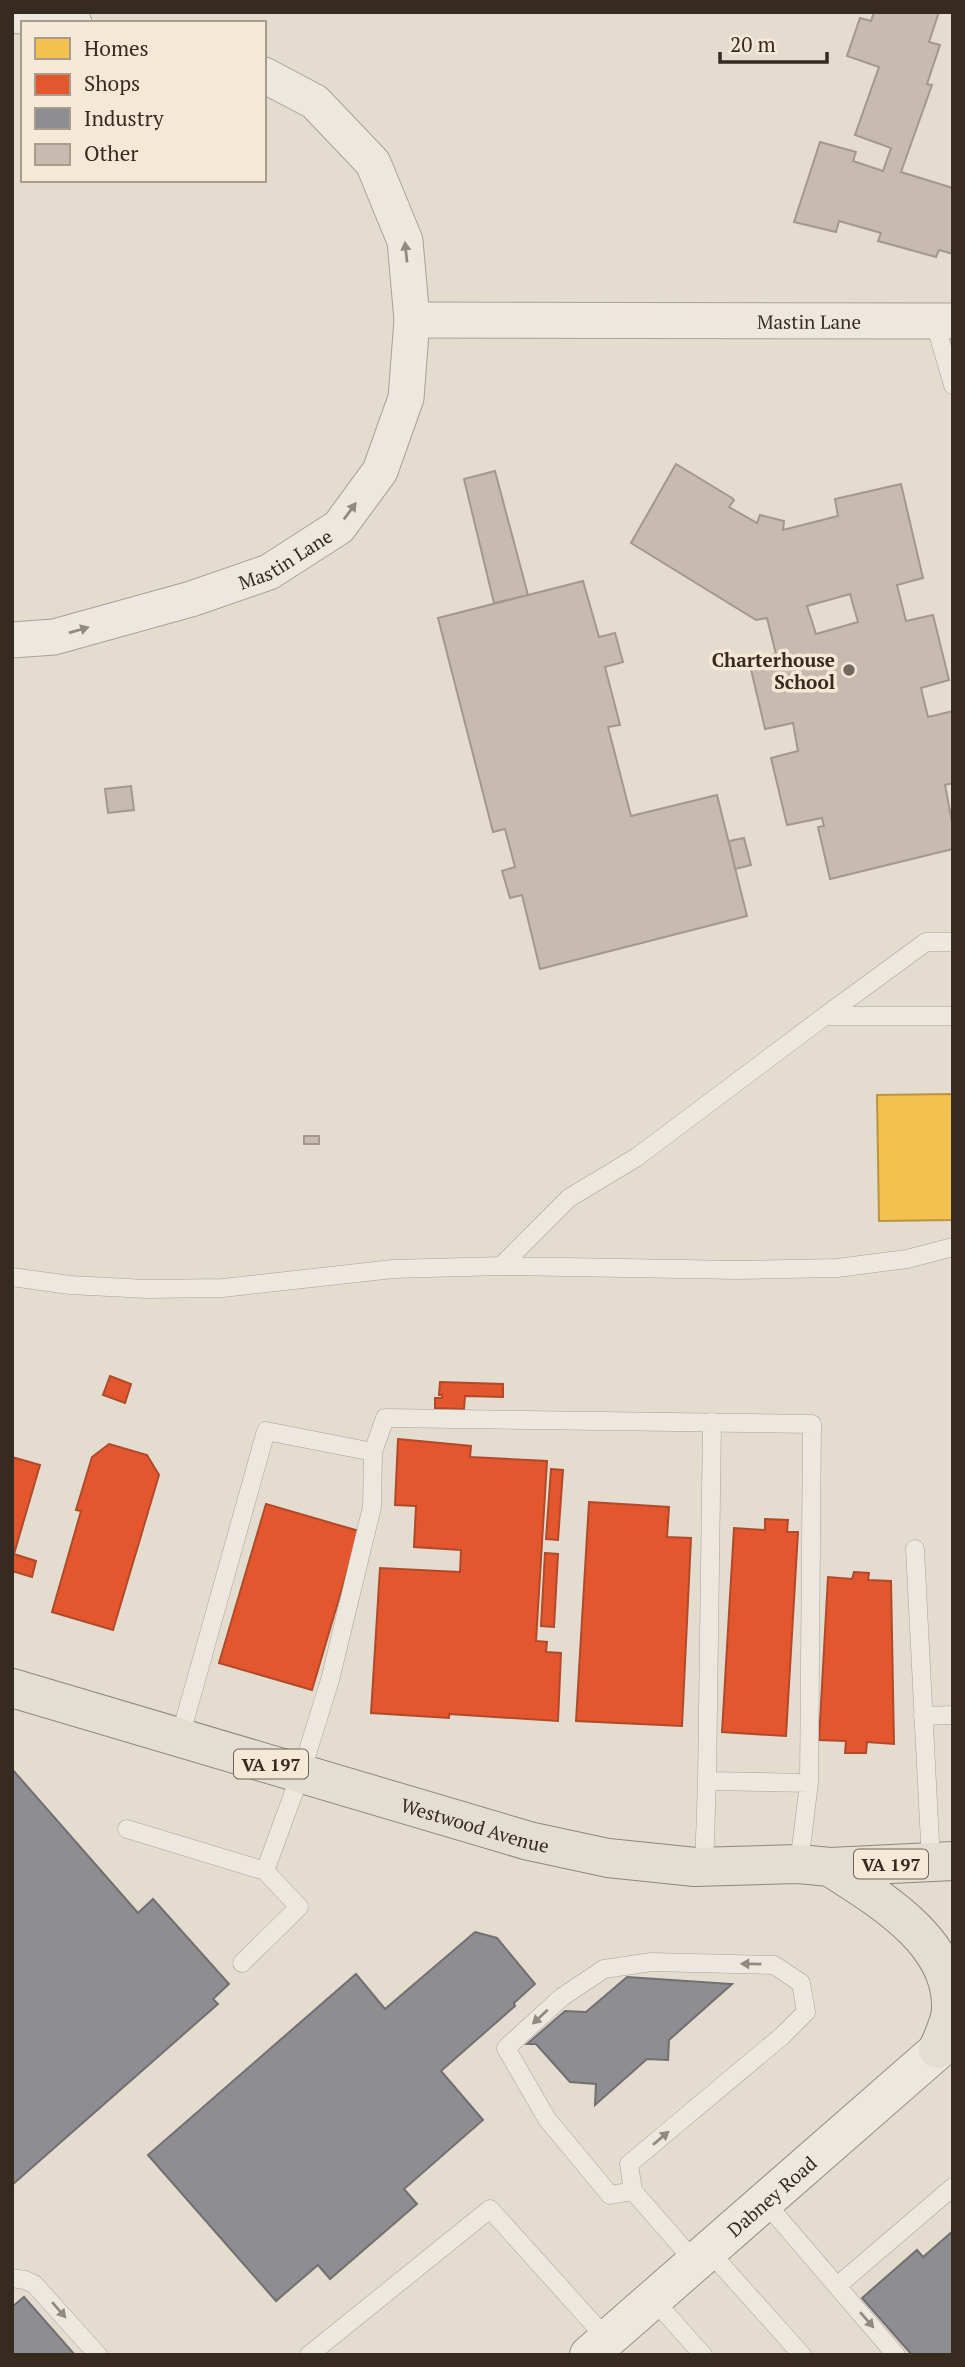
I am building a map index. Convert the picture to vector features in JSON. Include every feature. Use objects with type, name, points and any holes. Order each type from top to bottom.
[{"type":"main road","name":"Westwood Avenue","points":[[12,1688],[529,1840],[608,1858],[704,1867],[942,1861]]},
{"type":"main road","points":[[815,1866],[880,1900],[919,1932],[933,1951],[949,1984],[951,2010],[946,2043]]},
{"type":"street","points":[[12,15],[58,21]]},
{"type":"street","name":"Mastin Lane","points":[[12,640],[54,637],[191,599],[269,572],[339,527],[380,471],[406,398],[412,320],[405,241],[373,163],[315,102],[266,76]]},
{"type":"street","name":"Mastin Lane","points":[[412,320],[944,322]]},
{"type":"street","name":"Dabney Road","points":[[598,2347],[946,2043]]},
{"type":"lane","points":[[944,322],[953,384]]},
{"type":"lane","points":[[501,1266],[569,1198],[637,1157],[926,942],[953,942]]},
{"type":"lane","points":[[825,1016],[953,1016]]},
{"type":"lane","points":[[12,1277],[70,1286],[223,1288],[393,1269],[501,1266],[738,1270],[837,1268],[907,1259],[953,1247]]},
{"type":"lane","points":[[265,1871],[301,1773],[330,1681],[372,1507],[373,1452],[385,1418],[812,1424],[809,1783],[815,1866]]},
{"type":"lane","points":[[704,1867],[712,1422]]},
{"type":"lane","points":[[180,1737],[266,1431],[373,1452]]},
{"type":"lane","points":[[915,1549],[923,1716],[942,1861]]},
{"type":"lane","points":[[923,1716],[953,1715]]},
{"type":"lane","points":[[707,1781],[809,1783]]},
{"type":"lane","points":[[127,1829],[265,1871],[299,1907],[242,1963]]},
{"type":"lane","points":[[633,2191],[610,2195],[547,2119],[506,2048],[562,1997],[604,1969],[652,1962],[774,1965],[801,1983],[806,2012],[782,2036],[629,2164],[633,2191],[802,2355]]},
{"type":"lane","points":[[837,2286],[953,2187]]},
{"type":"lane","points":[[764,2201],[896,2355]]},
{"type":"lane","points":[[309,2355],[490,2209],[598,2347]]},
{"type":"lane","points":[[12,2278],[34,2284],[98,2355]]},
{"type":"lane","points":[[653,2299],[703,2355]]},
{"type":"building: Homes","points":[[953,1094],[953,1220],[879,1221],[877,1095]]},
{"type":"building: Shops","points":[[110,1376],[131,1384],[125,1403],[103,1395]]},
{"type":"building: Shops","points":[[440,1382],[503,1384],[503,1397],[465,1396],[464,1409],[435,1408],[435,1398],[442,1398],[442,1395],[439,1395]]},
{"type":"building: Shops","points":[[398,1439],[471,1446],[470,1457],[547,1461],[536,1641],[547,1642],[546,1652],[561,1653],[558,1721],[449,1714],[449,1718],[371,1713],[380,1568],[460,1572],[461,1550],[414,1547],[416,1506],[395,1505]]},
{"type":"building: Shops","points":[[109,1444],[147,1455],[159,1475],[113,1630],[52,1612],[81,1511],[76,1510],[92,1457]]},
{"type":"building: Shops","points":[[12,1457],[40,1465],[14,1554],[36,1561],[32,1577],[12,1571]]},
{"type":"building: Shops","points":[[551,1469],[563,1470],[558,1540],[546,1539]]},
{"type":"building: Shops","points":[[589,1502],[669,1507],[667,1537],[691,1538],[682,1726],[576,1721]]},
{"type":"building: Shops","points":[[266,1504],[359,1531],[312,1690],[219,1663]]},
{"type":"building: Shops","points":[[765,1519],[788,1520],[787,1532],[798,1532],[786,1736],[722,1732],[734,1528],[765,1530]]},
{"type":"building: Shops","points":[[545,1553],[558,1554],[554,1627],[541,1626]]},
{"type":"building: Shops","points":[[854,1572],[869,1573],[868,1580],[891,1581],[894,1744],[867,1742],[866,1753],[845,1753],[846,1741],[819,1740],[828,1577],[852,1579]]},
{"type":"building: Industry","points":[[12,1769],[138,1913],[153,1899],[229,1984],[213,1999],[218,2004],[12,2185]]},
{"type":"building: Industry","points":[[475,1932],[497,1938],[535,1984],[514,2003],[515,2006],[441,2071],[483,2120],[404,2189],[417,2204],[330,2279],[318,2265],[276,2301],[148,2155],[356,1974],[385,2009]]},
{"type":"building: Industry","points":[[627,1977],[732,1984],[669,2040],[668,2060],[647,2059],[595,2105],[596,2084],[570,2082],[536,2044],[527,2044],[565,2011],[586,2012]]},
{"type":"building: Industry","points":[[953,2231],[953,2355],[912,2355],[862,2298],[917,2250],[923,2257]]},
{"type":"building: Industry","points":[[24,2297],[75,2355],[12,2355],[12,2307]]},
{"type":"building: Other","points":[[874,12],[939,12],[929,42],[940,45],[927,84],[932,85],[901,172],[953,188],[953,254],[939,250],[936,257],[878,241],[881,233],[839,221],[836,232],[794,222],[820,142],[856,152],[853,161],[883,171],[891,148],[855,135],[879,67],[847,56],[860,18],[871,21]]},
{"type":"building: Other","name":"Charterhouse School","points":[[676,464],[732,498],[734,500],[729,507],[757,523],[760,515],[784,521],[783,530],[838,516],[835,499],[901,484],[923,578],[897,585],[906,621],[933,615],[949,680],[921,688],[928,717],[953,711],[953,783],[945,785],[953,827],[953,849],[830,879],[818,827],[824,826],[822,818],[787,825],[771,758],[798,751],[793,723],[765,729],[749,661],[776,654],[767,618],[756,620],[631,543]],"holes":[[[850,594],[858,622],[816,634],[807,606]]]},
{"type":"building: Other","points":[[495,471],[528,595],[494,603],[464,479]]},
{"type":"building: Other","points":[[583,581],[599,637],[615,633],[623,662],[605,667],[620,725],[608,727],[631,816],[717,795],[747,916],[540,969],[522,895],[510,898],[502,871],[515,867],[505,829],[493,832],[438,618]]},
{"type":"building: Other","points":[[131,786],[134,810],[108,813],[105,789]]},
{"type":"building: Other","points":[[744,838],[751,865],[735,869],[729,841]]},
{"type":"building: Other","points":[[304,1136],[319,1136],[319,1144],[304,1144]]},
{"type":"place","name":"Charterhouse School","points":[[849,670]]}]
